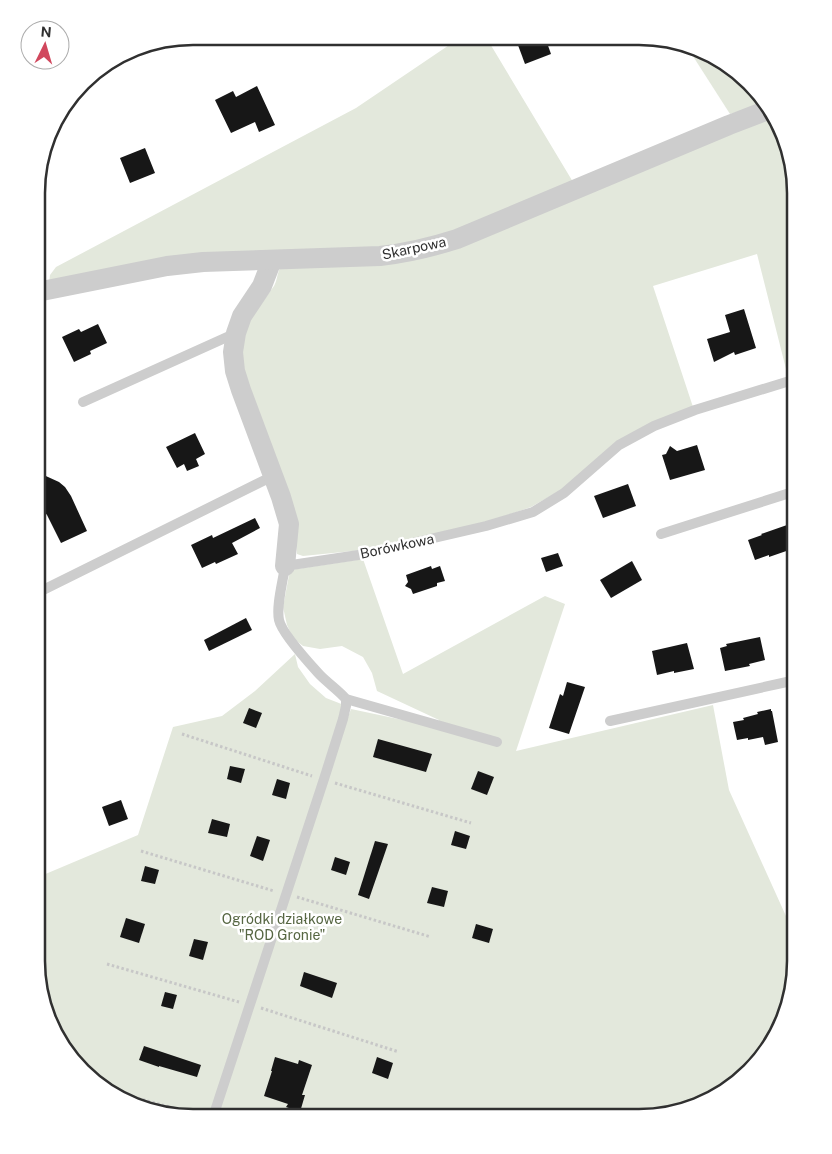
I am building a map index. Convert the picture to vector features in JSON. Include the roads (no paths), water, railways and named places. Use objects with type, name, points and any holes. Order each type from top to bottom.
[{"type":"street","name":"Skarpowa","points":[[45,290],[168,266],[203,262],[380,256],[406,253],[457,239],[763,112]]},
{"type":"street","points":[[272,260],[262,286],[242,316],[236,333],[233,352],[235,371],[241,390],[281,497],[288,524],[285,566]]},
{"type":"lane","points":[[83,402],[236,333]]},
{"type":"lane","name":"Borówkowa","points":[[285,566],[365,554],[486,526],[534,512],[564,494],[619,445],[654,426],[695,410],[787,382]]},
{"type":"lane","points":[[45,589],[272,476]]},
{"type":"lane","points":[[661,534],[787,494]]},
{"type":"lane","points":[[285,566],[278,609],[279,620],[301,654],[346,699],[497,742]]},
{"type":"lane","points":[[610,720],[787,682]]},
{"type":"lane","points":[[215,1109],[327,771],[343,719],[346,699]]},
{"type":"park label","name":"Ogródki działkowe \"ROD Gronie\"","points":[[282,928]]}]
